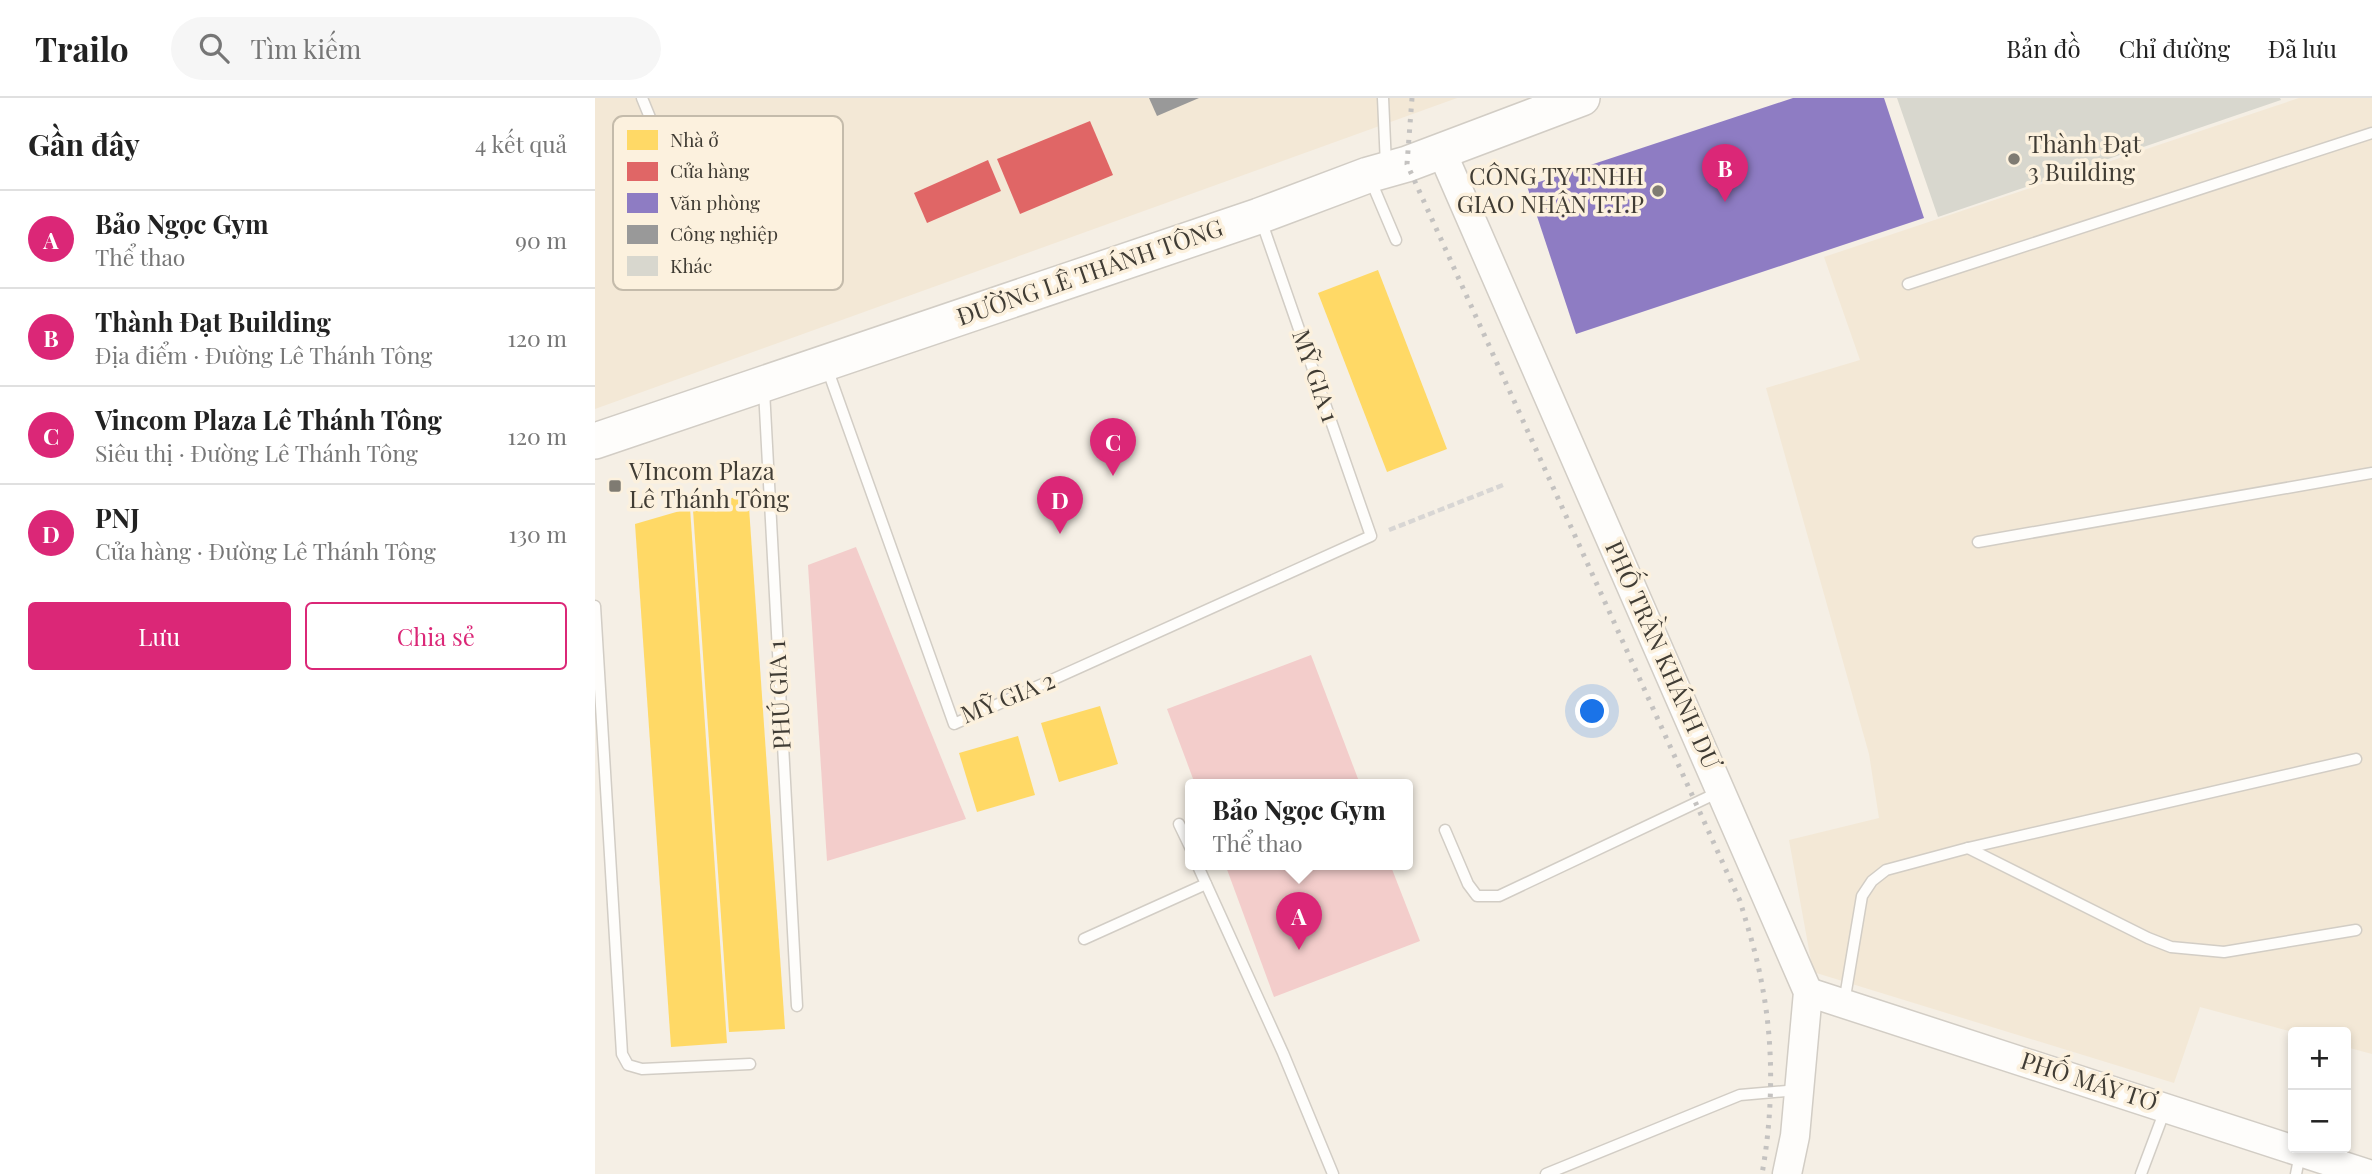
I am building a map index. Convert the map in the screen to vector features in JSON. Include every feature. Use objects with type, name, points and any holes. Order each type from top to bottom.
[{"type":"main road","name":"ĐƯỜNG LÊ THÁNH TÔNG","points":[[595,442],[1259,215],[1582,98]]},
{"type":"street","name":"PHỐ TRẦN KHÁNH DƯ","points":[[1441,150],[1808,992],[1795,1136],[1787,1174]]},
{"type":"street","name":"PHỐ MÁY TƠ","points":[[1808,992],[2166,1107],[2298,1163],[2368,1174]]},
{"type":"lane","points":[[642,98],[649,116]]},
{"type":"lane","points":[[1383,98],[1377,172],[1396,240]]},
{"type":"lane","points":[[1908,284],[2372,132]]},
{"type":"lane","name":"MỸ GIA 1","points":[[1259,215],[1371,536]]},
{"type":"lane","name":"MỸ GIA 2","points":[[825,362],[954,724],[1371,536]]},
{"type":"lane","name":"PHÚ GIA 1","points":[[764,383],[797,1006]]},
{"type":"lane","points":[[1978,542],[2372,474]]},
{"type":"lane","points":[[595,606],[622,1054],[628,1065],[642,1069],[750,1064]]},
{"type":"lane","points":[[1844,1003],[1862,896],[1872,881],[1886,870],[1968,848],[2355,759]]},
{"type":"lane","points":[[1445,830],[1468,884],[1477,896],[1499,896],[1721,791]]},
{"type":"lane","points":[[1179,824],[1185,836]]},
{"type":"lane","points":[[1968,848],[2171,947],[2224,952],[2356,930]]},
{"type":"lane","points":[[1200,870],[1283,1053],[1333,1174]]},
{"type":"lane","points":[[1084,939],[1206,884]]},
{"type":"lane","points":[[1546,1174],[1740,1095],[1798,1090]]},
{"type":"lane","points":[[2141,1174],[2166,1107]]},
{"type":"path","points":[[1371,536],[1503,485]]},
{"type":"shaded area","points":[[595,98],[1457,98],[595,409]]},
{"type":"shaded area","points":[[2299,98],[2372,98],[2372,1054],[2351,1048],[2351,1027],[2288,1027],[2288,1031],[2200,1007],[2174,1083],[1813,972],[1789,840],[1879,818],[1869,754],[1766,388],[1860,360],[1824,257]]},
{"type":"shaded area","points":[[856,547],[966,819],[827,861],[808,565]]},
{"type":"shaded area","points":[[1311,655],[1358,779],[1193,779],[1167,709]]},
{"type":"shaded area","points":[[1227,870],[1392,870],[1420,941],[1274,997]]},
{"type":"building: Nhà ở","points":[[1378,270],[1447,449],[1387,472],[1318,293]]},
{"type":"building: Nhà ở","points":[[748,493],[785,1029],[729,1032],[693,510]]},
{"type":"building: Nhà ở","points":[[690,508],[727,1043],[671,1047],[635,524]]},
{"type":"building: Nhà ở","points":[[1100,706],[1118,764],[1059,782],[1041,723]]},
{"type":"building: Nhà ở","points":[[1018,736],[1035,795],[977,812],[959,753]]},
{"type":"building: Cửa hàng","points":[[1090,121],[1113,175],[1020,214],[997,159]]},
{"type":"building: Cửa hàng","points":[[988,160],[1001,191],[927,223],[914,193]]},
{"type":"building: Văn phòng","points":[[1793,98],[1884,98],[1924,218],[1576,334],[1527,186]]},
{"type":"building: Công nghiệp","points":[[1149,98],[1199,98],[1157,116]]},
{"type":"building: Khác","name":"Thành Đạt 3 Building","points":[[1897,98],[2280,98],[2281,100],[1938,217]]},
{"type":"railway","points":[[1412,98],[1407,164],[1740,901],[1760,974],[1769,1032],[1770,1103],[1762,1174]]},
{"type":"place","name":"Thành Đạt 3 Building","points":[[2014,159]]},
{"type":"place","name":"CÔNG TY TNHH GIAO NHẬN T.T.P","points":[[1658,191]]},
{"type":"place","name":"Thành Đạt Building","points":[[1725,202]]},
{"type":"place","name":"Vincom Plaza Lê Thánh Tông","points":[[1113,476]]},
{"type":"place","name":"VIncom Plaza Lê Thánh Tông","points":[[615,486]]},
{"type":"place","name":"PNJ","points":[[1060,534]]},
{"type":"place","name":"Bảo Ngọc Gym","points":[[1299,950]]}]
